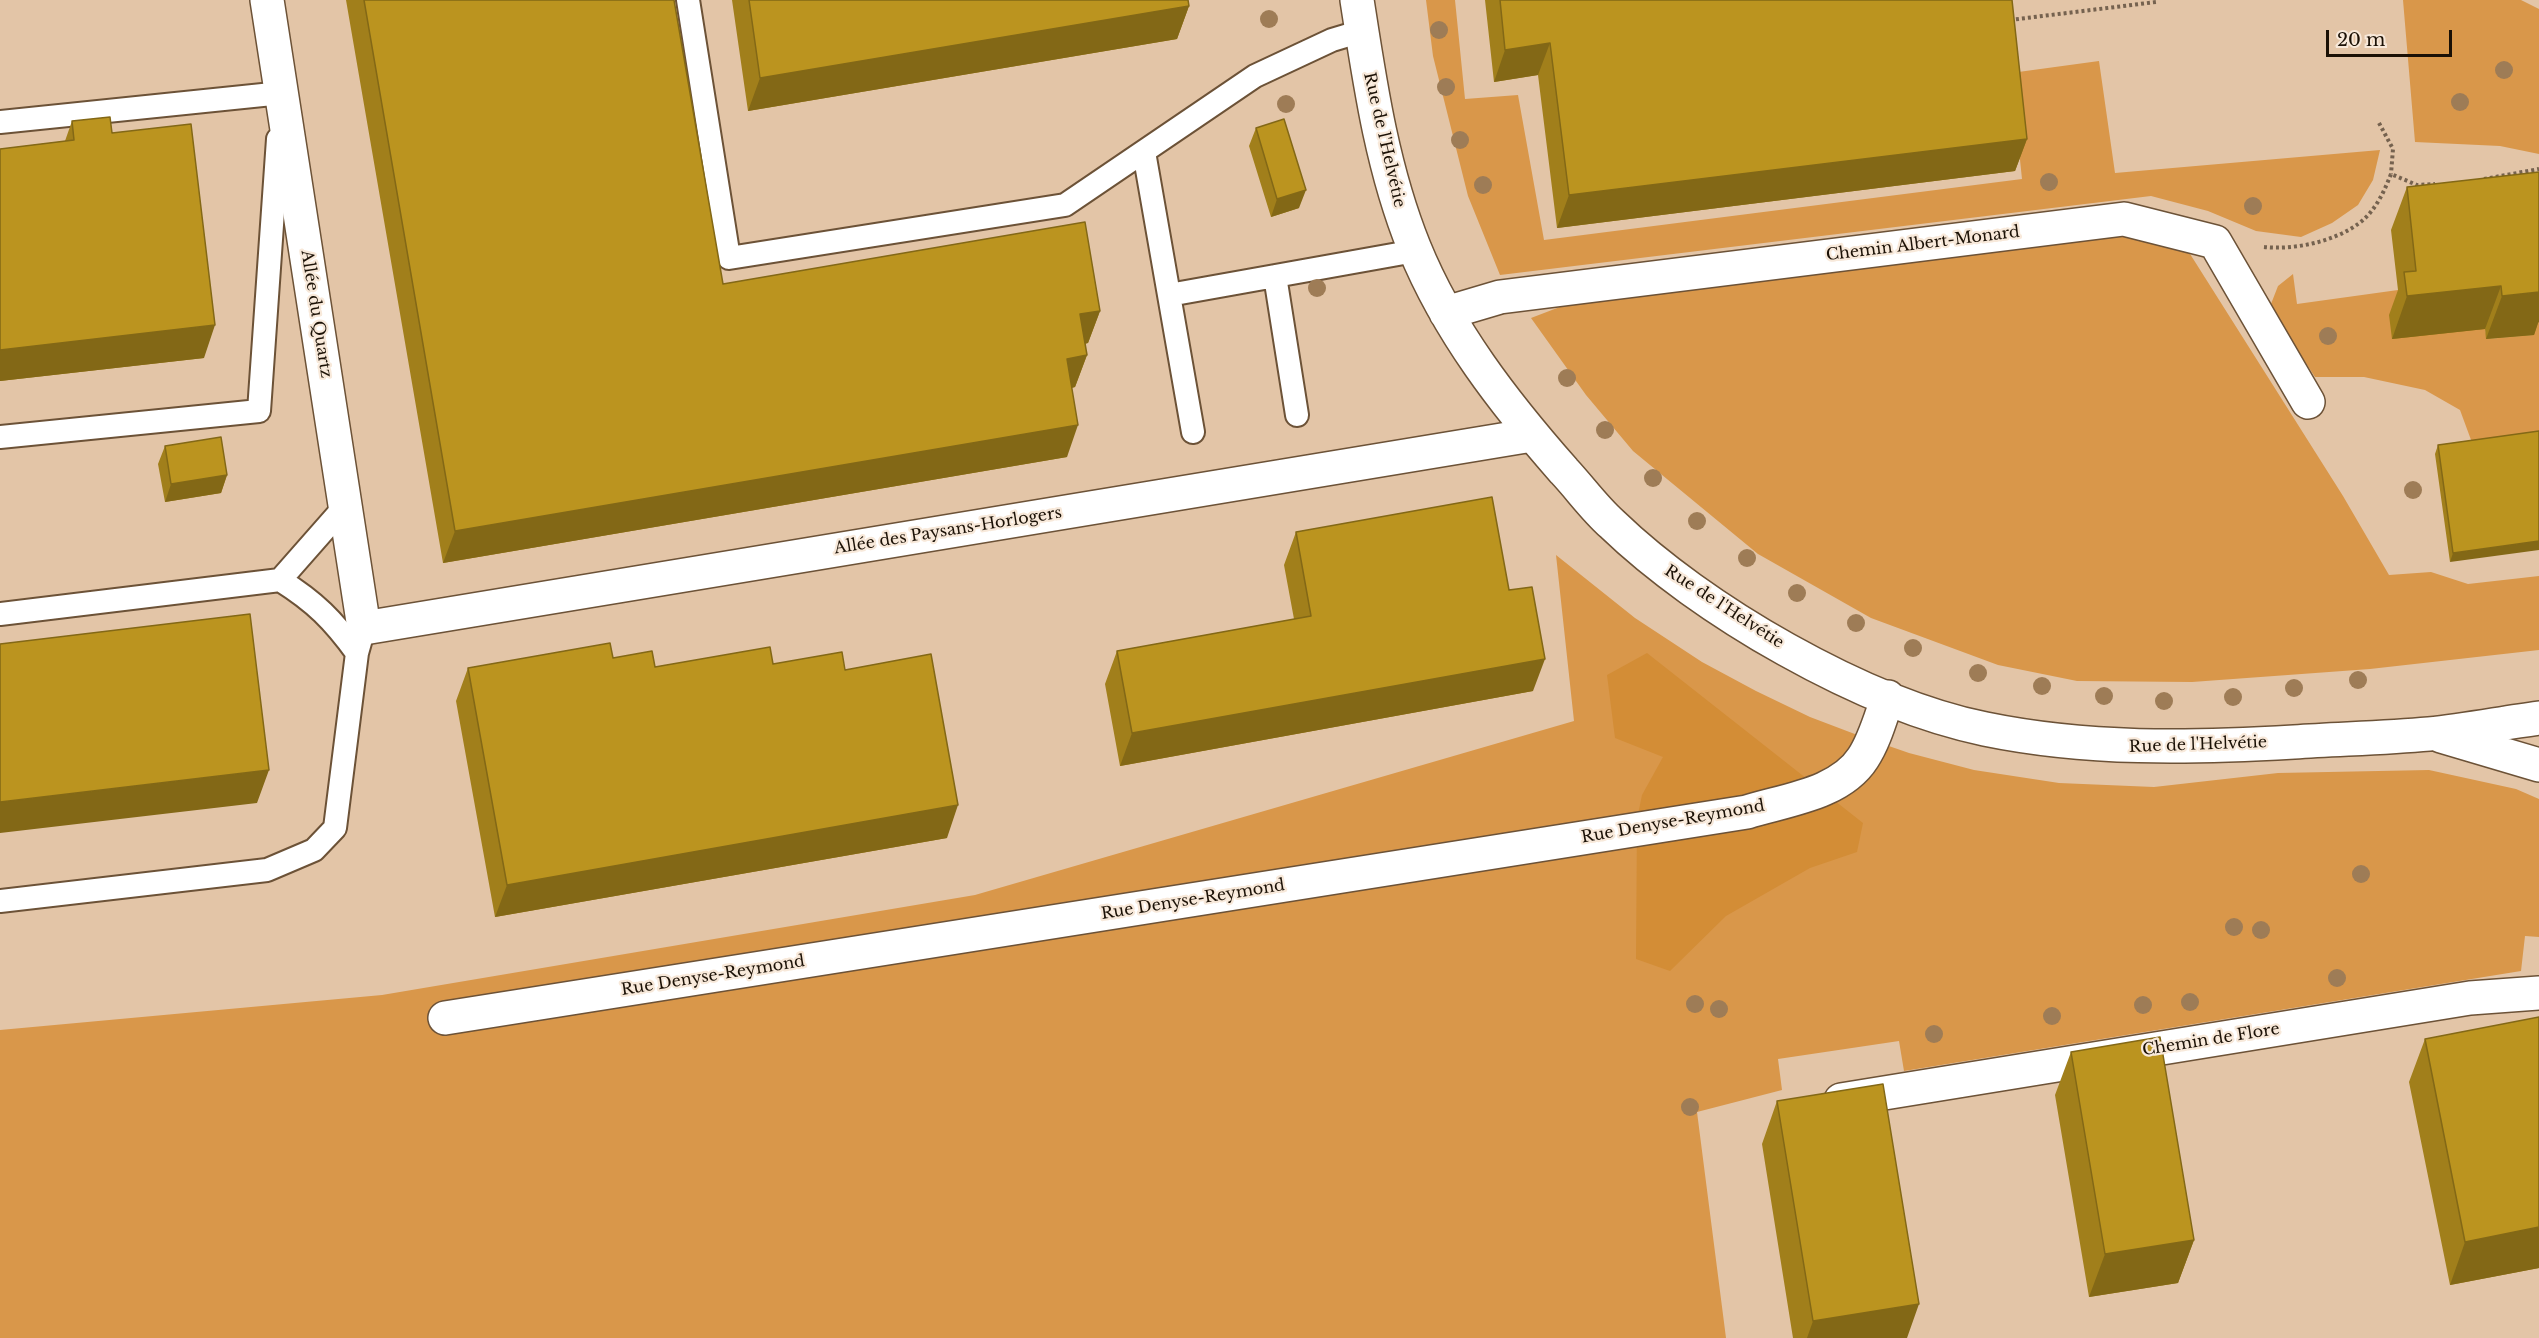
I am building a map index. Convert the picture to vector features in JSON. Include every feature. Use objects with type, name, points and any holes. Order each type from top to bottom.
[{"type":"street","name":"Allée du Quartz","points":[[267,0],[346,505],[361,641]]},
{"type":"street","name":"Rue de l'Helvétie","points":[[1359,15],[1371,94],[1393,192],[1415,251],[1446,313],[1492,383],[1532,435],[1611,524],[1681,582],[1756,632],[1841,678],[1888,697],[1982,729],[2122,747],[2235,745],[2430,733],[2539,718]]},
{"type":"street","name":"Chemin Albert-Monard","points":[[1446,313],[1500,297],[2124,219],[2215,242]]},
{"type":"street","points":[[2215,242],[2308,402]]},
{"type":"street","name":"Allée des Paysans-Horlogers","points":[[361,641],[1532,435]]},
{"type":"street","name":"Rue Denyse-Reymond","points":[[445,1018],[1747,812],[1828,787],[1847,776],[1863,758],[1888,697]]},
{"type":"street","name":"Rue de l'Helvétie","points":[[2430,733],[2539,765]]},
{"type":"street","name":"Chemin de Flore","points":[[1812,1104],[2470,998],[2539,993]]},
{"type":"lane","points":[[688,0],[729,258],[1065,205],[1255,76],[1332,40],[1359,15]]},
{"type":"lane","points":[[0,122],[282,93],[259,411],[0,437]]},
{"type":"lane","points":[[1144,152],[1193,432]]},
{"type":"lane","points":[[1169,295],[1415,251]]},
{"type":"lane","points":[[1275,276],[1297,415]]},
{"type":"lane","points":[[280,580],[346,505]]},
{"type":"lane","points":[[0,614],[280,580],[310,599],[361,641],[335,828],[314,850],[267,870],[0,901]]},
{"type":"path","points":[[2008,10],[2009,20],[2156,2]]},
{"type":"path","points":[[2215,242],[2272,248],[2321,242],[2359,224],[2382,198],[2391,174],[2393,149],[2379,123]]},
{"type":"path","points":[[2478,180],[2539,169]]},
{"type":"path","points":[[2391,174],[2417,185],[2442,184]]},
{"type":"shaded area","points":[[1426,0],[1455,0],[1465,99],[1518,95],[1544,240],[2022,179],[2011,73],[2099,61],[2115,173],[2380,150],[2373,180],[2358,205],[2332,223],[2301,237],[2256,231],[2208,211],[2151,196],[1500,275],[1468,196],[1433,56]]},
{"type":"shaded area","points":[[2403,0],[2521,0],[2539,9],[2539,154],[2500,146],[2415,142]]},
{"type":"shaded area","points":[[2116,229],[2185,246],[2343,496],[2389,575],[2431,572],[2468,584],[2539,576],[2539,650],[2370,669],[2192,682],[2077,681],[1998,665],[1871,618],[1758,554],[1633,451],[1586,395],[1531,318],[1565,305]]},
{"type":"shaded area","points":[[2293,274],[2297,304],[2398,290],[2401,315],[2485,329],[2487,339],[2533,335],[2532,323],[2539,322],[2539,439],[2474,448],[2460,410],[2425,390],[2364,377],[2315,377],[2282,327],[2271,304],[2278,286]]},
{"type":"shaded area","points":[[1556,555],[1635,618],[1702,662],[1756,691],[1810,717],[1860,736],[1909,753],[1974,770],[2059,783],[2154,787],[2278,773],[2429,770],[2516,789],[2539,799],[2539,937],[2525,936],[2521,971],[1904,1071],[1899,1041],[1778,1059],[1782,1090],[1697,1112],[1726,1338],[0,1338],[0,1030],[382,995],[975,895],[1574,721]]},
{"type":"shaded area","points":[[1647,653],[1863,823],[1857,852],[1810,868],[1726,916],[1670,971],[1636,959],[1637,819],[1642,795],[1663,757],[1615,738],[1607,675]]},
{"type":"building","points":[[364,0],[674,0],[723,284],[1085,222],[1100,311],[1080,314],[1087,355],[1067,359],[1078,425],[455,531]]},
{"type":"building","points":[[749,0],[1188,0],[1189,6],[760,78]]},
{"type":"building","points":[[1500,0],[2012,0],[2027,139],[1569,195],[1550,43],[1505,50]]},
{"type":"building","points":[[110,117],[112,133],[191,124],[215,325],[0,350],[0,149],[74,140],[72,121]]},
{"type":"building","points":[[1284,119],[1306,190],[1277,199],[1256,128]]},
{"type":"building","points":[[2539,172],[2539,292],[2502,296],[2501,286],[2407,296],[2404,272],[2416,271],[2407,187]]},
{"type":"building","points":[[2539,431],[2539,541],[2453,553],[2438,445]]},
{"type":"building","points":[[221,437],[227,475],[171,484],[165,446]]},
{"type":"building","points":[[1492,497],[1509,590],[1532,587],[1545,659],[1132,733],[1117,651],[1311,616],[1296,532]]},
{"type":"building","points":[[250,614],[269,770],[0,802],[0,644]]},
{"type":"building","points":[[610,643],[613,658],[652,651],[655,667],[770,647],[773,664],[842,652],[845,670],[931,654],[958,805],[507,885],[468,668]]},
{"type":"building","points":[[2539,1017],[2539,1227],[2465,1242],[2425,1039]]},
{"type":"building","points":[[2160,1037],[2194,1240],[2105,1254],[2071,1052]]},
{"type":"building","points":[[1883,1084],[1919,1304],[1813,1321],[1777,1101]]}]
